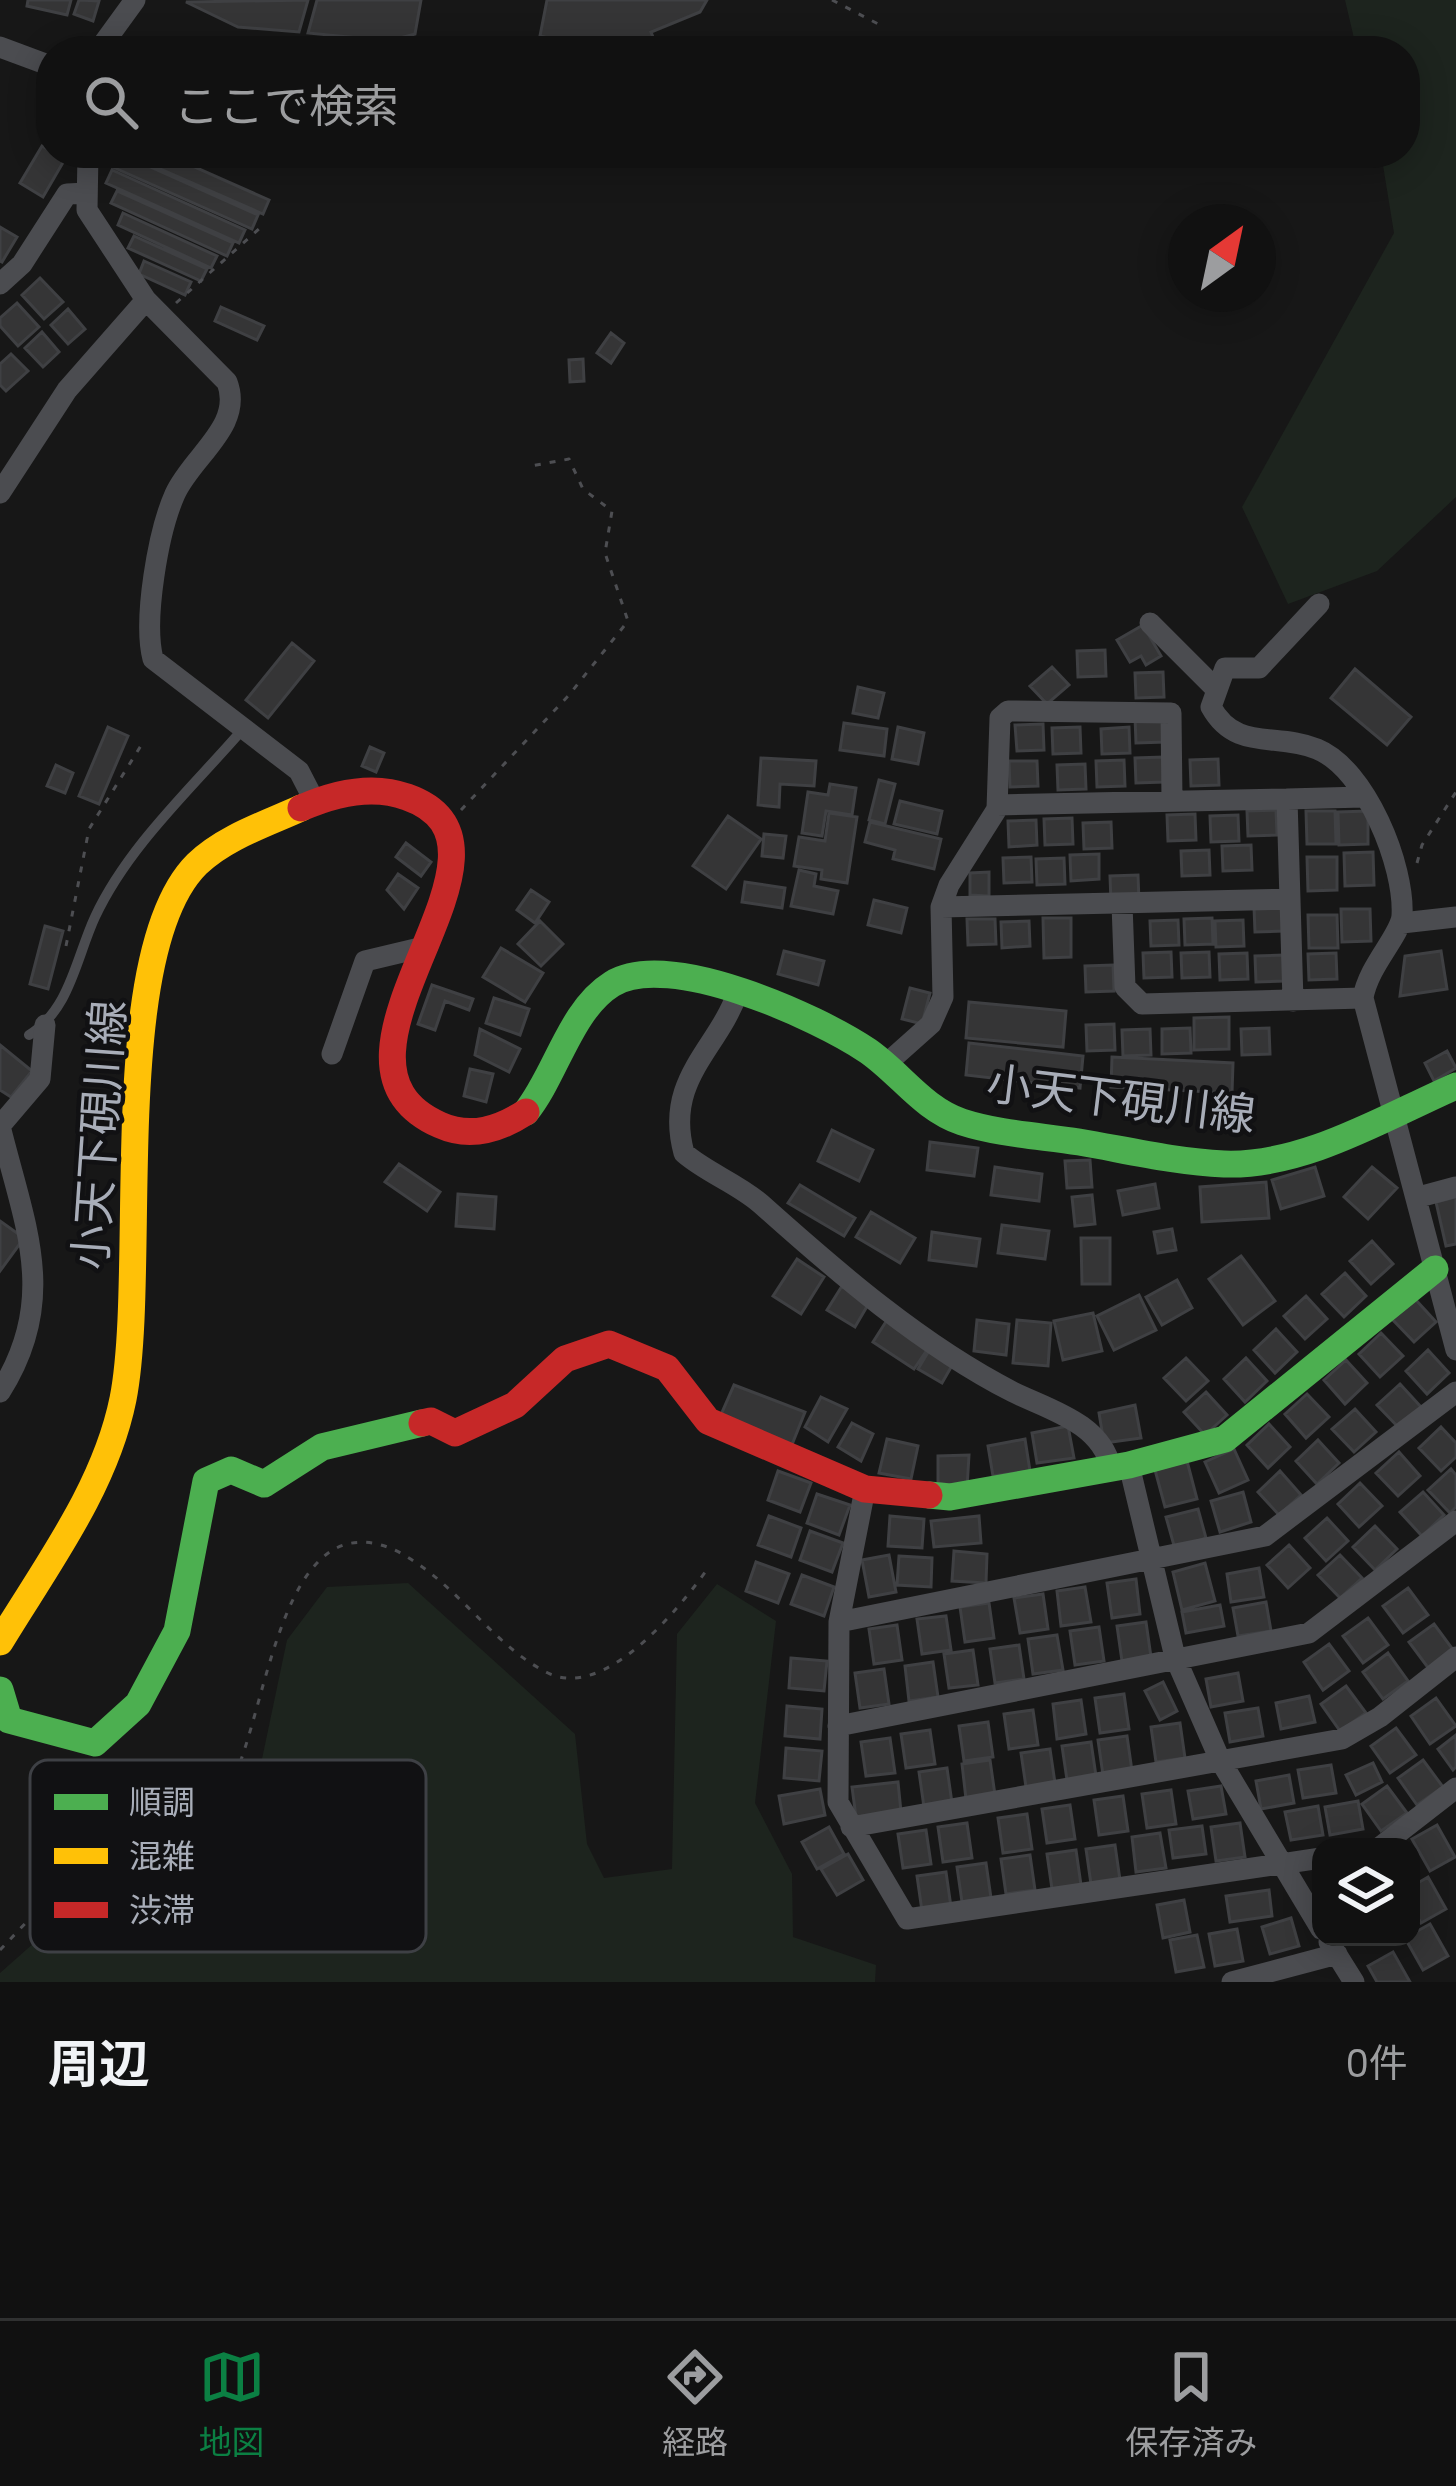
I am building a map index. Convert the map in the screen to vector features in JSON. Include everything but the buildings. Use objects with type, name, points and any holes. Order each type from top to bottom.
[{"type":"main road","name":"小天下硯川線","points":[[0,1642],[74,1521],[103,1463],[122,1404],[132,1344],[136,1075],[163,928],[194,867],[226,842],[315,802],[379,787],[416,800],[443,829],[452,849],[450,881],[393,1030],[390,1054],[396,1084],[420,1115],[445,1130],[476,1132],[509,1126],[535,1107],[584,1009],[606,986],[640,974],[666,973],[828,1028],[885,1065],[954,1120],[1226,1164],[1263,1163],[1456,1086]]},
{"type":"main road","points":[[0,1690],[9,1720],[94,1743],[138,1704],[177,1630],[206,1481],[232,1470],[264,1484],[322,1448],[431,1421],[455,1433],[515,1405],[566,1359],[609,1344],[667,1368],[708,1421],[865,1489],[950,1497],[1120,1467],[1225,1439],[1435,1269]]},
{"type":"street","points":[[107,36],[127,4]]},
{"type":"street","points":[[0,47],[36,60]]},
{"type":"street","points":[[88,168],[87,210],[153,307],[227,382],[234,400],[229,418],[172,500],[147,636],[153,659],[299,771],[315,802]]},
{"type":"street","points":[[0,284],[22,264],[67,194],[87,193]]},
{"type":"street","points":[[0,493],[67,390],[153,307]]},
{"type":"street","points":[[1319,604],[1258,668],[1225,668],[1211,707],[1221,724],[1242,739],[1294,742],[1322,750],[1342,766],[1401,872],[1402,923],[1366,974],[1363,998],[1456,1350]]},
{"type":"street","points":[[1150,623],[1217,690]]},
{"type":"street","points":[[885,1065],[931,1024],[943,997],[941,907],[997,805],[1000,718],[1008,711],[1171,713],[1172,800]]},
{"type":"street","points":[[997,805],[1363,797]]},
{"type":"street","points":[[1287,799],[1293,1000]]},
{"type":"street","points":[[941,907],[1290,899]]},
{"type":"street","points":[[1122,904],[1125,987],[1142,1004],[1363,998]]},
{"type":"street","points":[[1402,923],[1456,917]]},
{"type":"street","points":[[332,1054],[365,961],[428,946]]},
{"type":"street","points":[[736,994],[693,1063],[682,1105],[684,1153],[745,1192],[799,1242],[989,1380],[1078,1422],[1099,1440],[1120,1467],[1150,1558],[1174,1657],[1220,1760],[1312,1915]]},
{"type":"street","points":[[0,1392],[27,1331],[37,1281],[1,1126],[40,1079],[37,1030]]},
{"type":"street","points":[[1419,1197],[1456,1187]]},
{"type":"street","points":[[839,1622],[1265,1536],[1456,1392]]},
{"type":"street","points":[[865,1489],[839,1622],[838,1802],[907,1919],[1312,1859]]},
{"type":"street","points":[[838,1726],[1309,1634],[1456,1521]]},
{"type":"street","points":[[851,1827],[1342,1738],[1380,1717],[1456,1657]]},
{"type":"street","points":[[1392,1838],[1456,1788]]},
{"type":"street","points":[[1232,1982],[1331,1946],[1354,1982]]},
{"type":"lane","points":[[37,1030],[62,1002],[115,881],[243,729]]},
{"type":"path","points":[[832,0],[884,27]]},
{"type":"path","points":[[153,307],[189,296],[261,227]]},
{"type":"path","points":[[443,829],[568,695],[628,621],[605,553],[612,512],[583,490],[568,459],[531,466]]},
{"type":"path","points":[[65,956],[69,911],[88,830],[142,744]]},
{"type":"path","points":[[1417,864],[1422,845],[1456,792]]},
{"type":"path","points":[[240,1760],[254,1729],[274,1642],[319,1562],[335,1549],[371,1542],[412,1559],[448,1585],[512,1646],[564,1678],[604,1670],[623,1658],[674,1610],[706,1571]]},
{"type":"path","points":[[0,1950],[30,1921]]},
{"type":"shaded area","points":[[1345,0],[1456,0],[1456,497],[1377,571],[1288,604],[1242,507],[1394,233],[1383,168],[1420,168],[1420,36],[1353,36]]},
{"type":"shaded area","points":[[408,1583],[575,1734],[587,1844],[604,1878],[672,1869],[677,1634],[717,1584],[776,1621],[755,1803],[792,1874],[793,1937],[876,1965],[875,1982],[0,1982],[0,1973],[30,1946],[30,1952],[426,1952],[426,1760],[262,1760],[287,1640],[327,1587]]},
{"type":"traffic: fast","points":[[526,1112],[597,995],[637,975],[704,981],[815,1021],[868,1051],[924,1100],[962,1122],[1188,1161],[1254,1163],[1314,1149],[1456,1086]]},
{"type":"traffic: fast","points":[[929,1495],[950,1497],[1129,1465],[1225,1439],[1435,1269]]},
{"type":"traffic: fast","points":[[0,1690],[9,1720],[95,1743],[138,1704],[177,1631],[206,1481],[231,1470],[264,1484],[322,1447],[422,1423]]},
{"type":"traffic: slow","points":[[0,1642],[88,1495],[123,1399],[130,1343],[141,1039],[151,967],[169,907],[208,854],[301,808]]},
{"type":"traffic: jam","points":[[301,808],[340,794],[380,791],[407,797],[443,823],[451,860],[441,906],[402,1006],[392,1053],[402,1094],[440,1125],[463,1131],[496,1127],[526,1112]]},
{"type":"traffic: jam","points":[[422,1423],[431,1421],[455,1433],[515,1405],[565,1359],[609,1344],[667,1368],[708,1421],[865,1489],[929,1495]]}]
